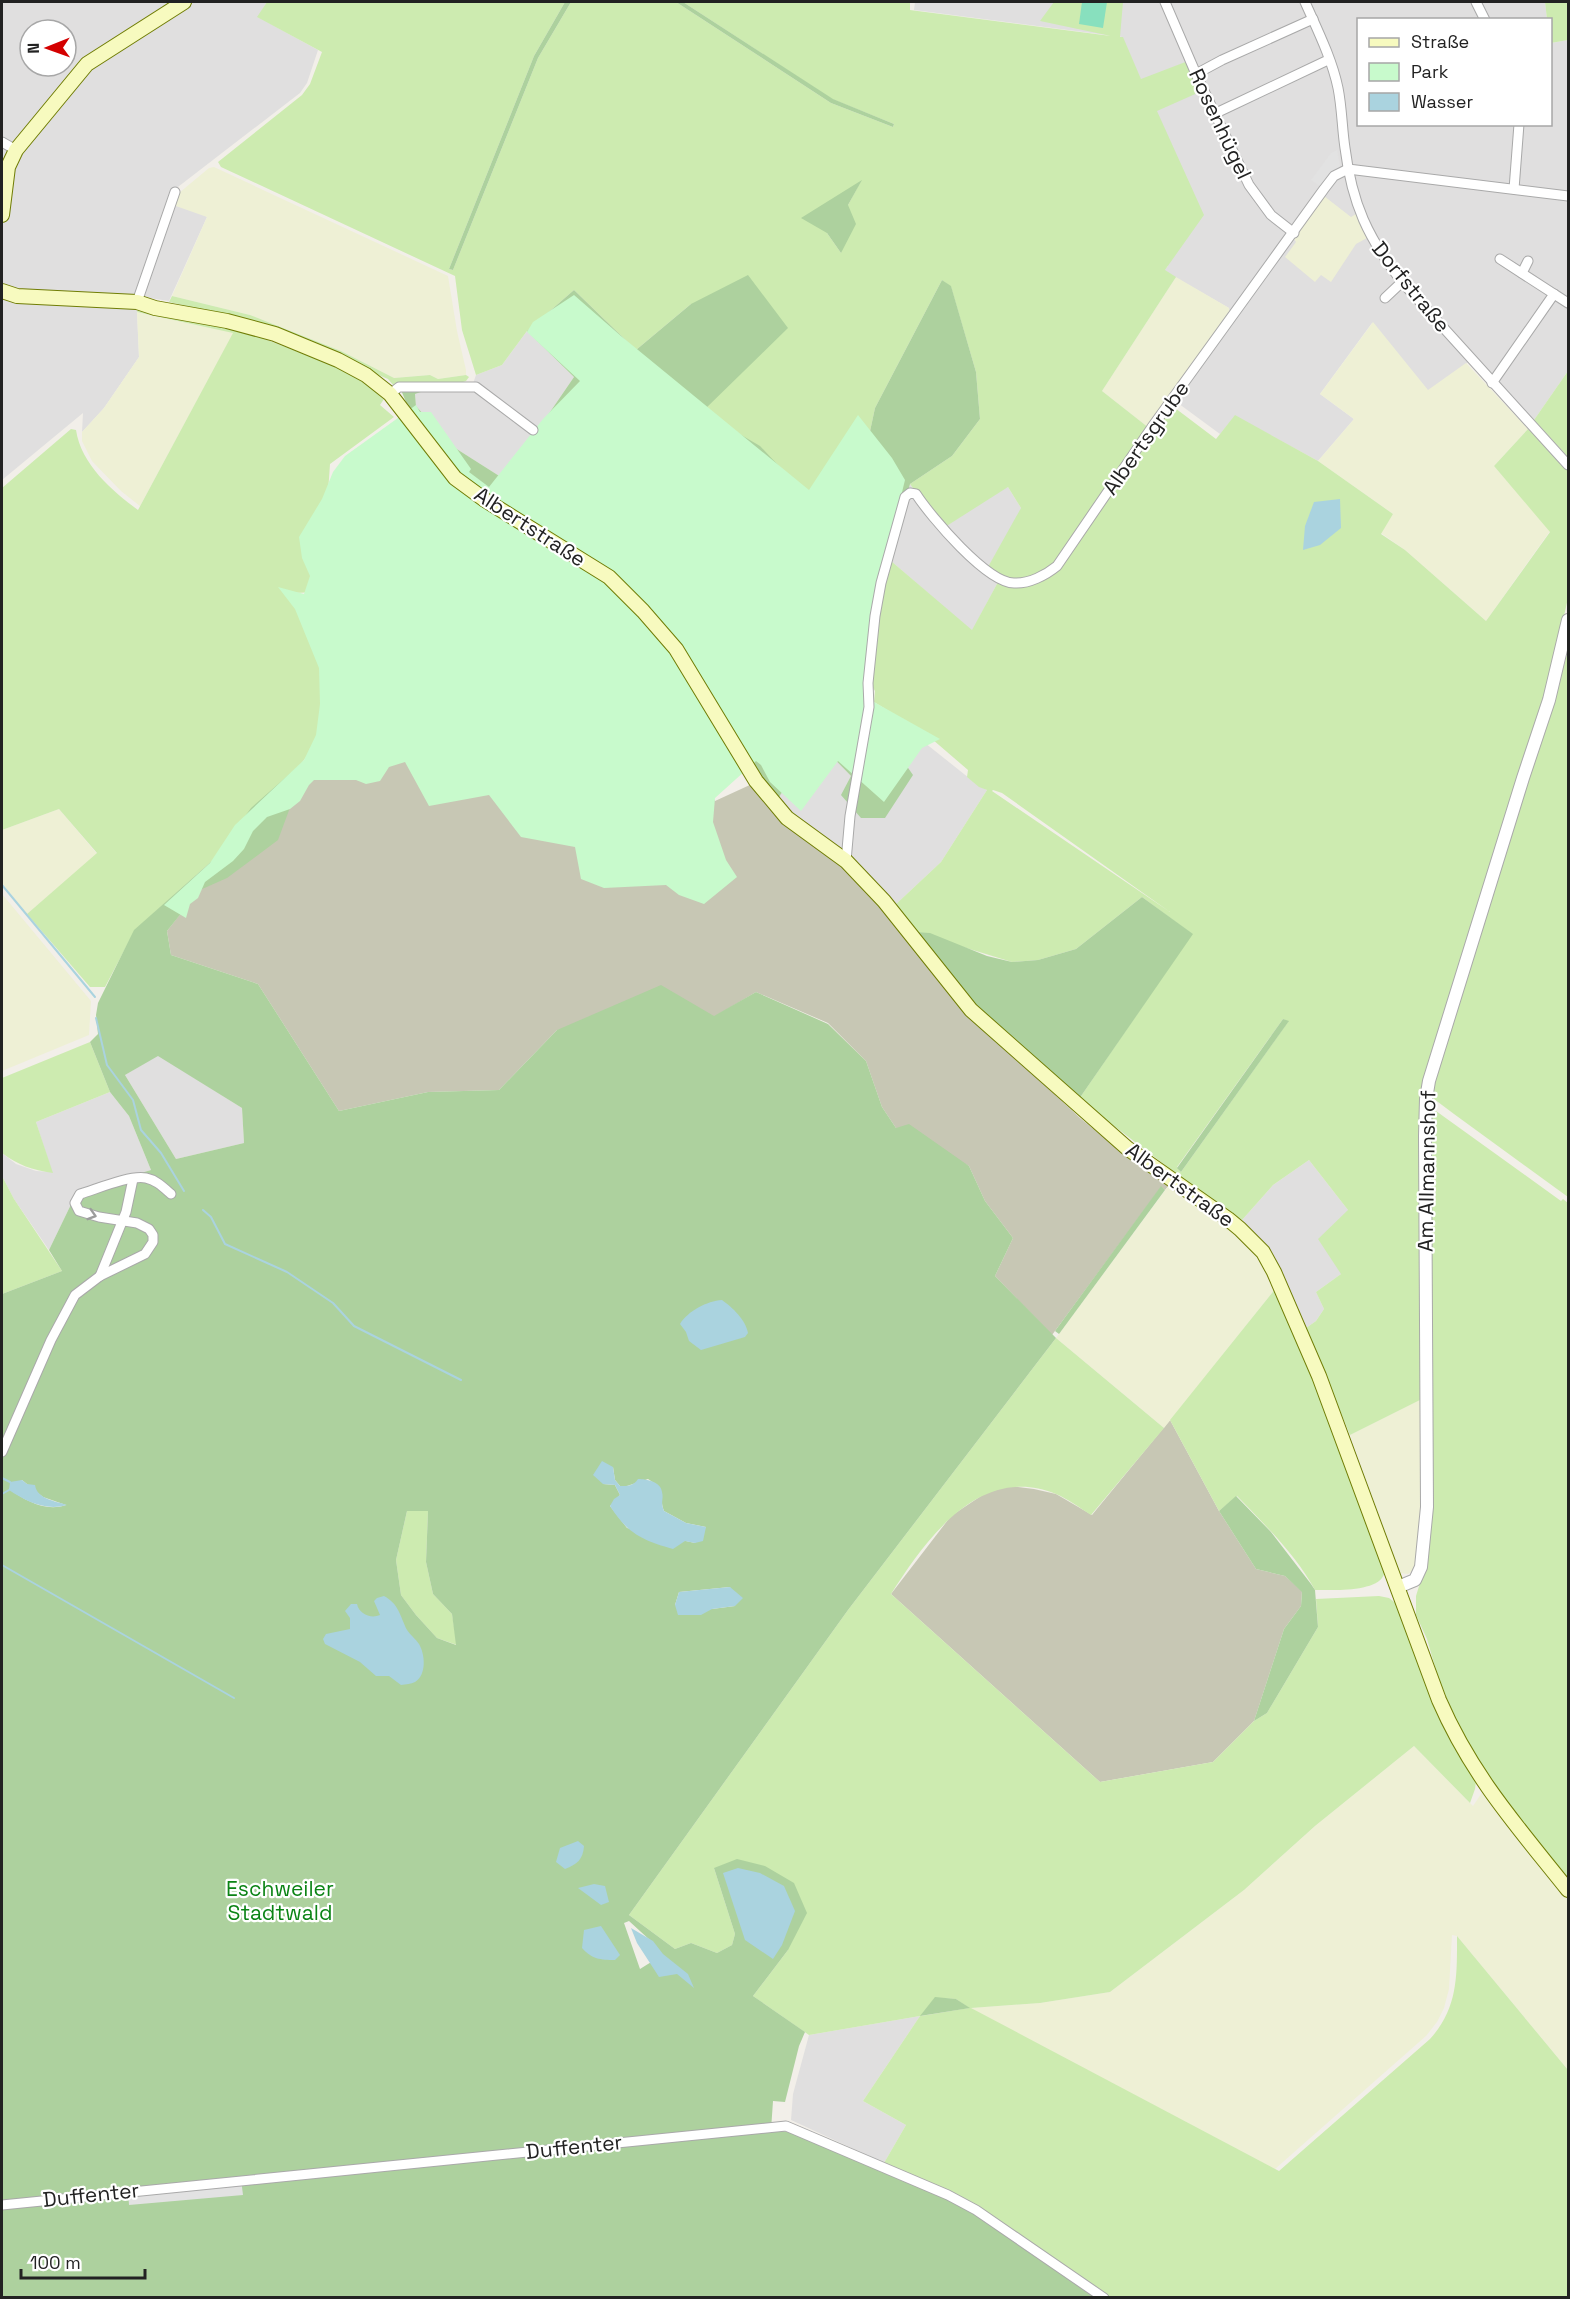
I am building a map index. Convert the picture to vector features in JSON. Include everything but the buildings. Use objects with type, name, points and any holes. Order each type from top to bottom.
[{"type":"main road","points":[[2,215],[8,167],[16,150],[87,64],[184,2]]},
{"type":"main road","name":"Albertstraße","points":[[2,291],[17,296],[137,303],[227,321],[275,334],[338,360],[366,375],[390,394],[455,478],[485,500],[609,577],[644,611],[676,649],[756,782],[788,818],[846,861],[884,901],[971,1010],[1118,1141],[1228,1218],[1263,1252],[1274,1272],[1319,1377],[1439,1700],[1464,1752],[1499,1805],[1569,1890]]},
{"type":"street","name":"Rosenhügel","points":[[1165,2],[1234,155],[1260,202],[1271,215],[1294,233]]},
{"type":"street","name":"Dorfstraße","points":[[1305,2],[1338,88],[1348,169],[1359,210],[1369,234],[1402,282],[1569,465]]},
{"type":"street","points":[[1476,2],[1484,18]]},
{"type":"street","points":[[1196,74],[1313,19]]},
{"type":"street","points":[[1215,114],[1328,60]]},
{"type":"street","points":[[1514,189],[1519,126]]},
{"type":"street","points":[[2,142],[16,150]]},
{"type":"street","points":[[1348,169],[1569,196]]},
{"type":"street","name":"Albertsgrube","points":[[846,861],[850,816],[869,707],[868,683],[877,605],[906,497],[910,493],[916,494],[931,517],[995,577],[1004,582],[1016,584],[1048,573],[1057,566],[1152,427],[1334,176],[1348,169]]},
{"type":"street","points":[[137,303],[175,192]]},
{"type":"street","points":[[1500,259],[1569,303]]},
{"type":"street","points":[[1522,273],[1528,261]]},
{"type":"street","points":[[1385,298],[1402,282]]},
{"type":"street","points":[[1492,383],[1554,294]]},
{"type":"street","points":[[390,394],[399,387],[476,387],[532,430]]},
{"type":"street","name":"Am Allmannshof","points":[[1398,1587],[1414,1580],[1421,1567],[1427,1507],[1425,1136],[1429,1081],[1522,778],[1549,700],[1569,620]]},
{"type":"street","points":[[2,1452],[51,1340],[75,1295],[100,1276],[145,1254],[153,1242],[153,1235],[149,1229],[136,1223],[80,1211],[75,1203],[80,1194],[144,1177],[153,1180],[171,1194]]},
{"type":"street","points":[[100,1276],[123,1221],[134,1179]]},
{"type":"street","name":"Duffenter","points":[[2,2205],[786,2126],[884,2167],[976,2210],[1104,2298]]},
{"type":"shaded area","points":[[2,2],[267,2],[258,17],[318,50],[307,83],[300,93],[174,190],[207,217],[169,301],[143,297],[137,312],[139,357],[104,408],[82,432],[83,413],[2,480]]},
{"type":"shaded area","points":[[915,2],[1545,2],[1547,18],[1357,18],[1357,126],[1552,126],[1552,43],[1568,40],[1568,371],[1534,420],[1474,358],[1428,391],[1372,323],[1320,394],[1354,419],[1318,461],[1235,416],[1220,434],[1171,398],[1229,308],[1164,271],[1168,266],[1156,111],[1187,62],[1141,80],[1122,37],[914,10]]},
{"type":"shaded area","points":[[1337,150],[1341,172],[1324,189],[1311,180],[1331,153]]},
{"type":"shaded area","points":[[214,167],[448,276],[466,375],[438,379],[430,375],[394,378],[341,351],[250,315],[172,296],[207,217],[173,205],[179,193],[209,168]]},
{"type":"shaded area","points":[[1324,196],[1351,217],[1356,214],[1367,238],[1356,244],[1331,282],[1321,275],[1315,282],[1285,257],[1296,242],[1293,237]]},
{"type":"shaded area","points":[[1176,277],[1229,308],[1230,315],[1149,428],[1102,391]]},
{"type":"shaded area","points":[[137,312],[234,332],[140,506],[121,491],[92,461],[82,441],[82,432],[104,408],[139,357]]},
{"type":"shaded area","points":[[1373,322],[1428,390],[1466,363],[1528,429],[1494,466],[1550,531],[1486,621],[1405,550],[1381,533],[1393,514],[1318,461],[1354,419],[1320,394]]},
{"type":"shaded area","points":[[527,331],[574,377],[504,479],[452,446],[416,406],[415,394],[433,388],[470,392],[476,375],[502,365]]},
{"type":"shaded area","points":[[910,484],[933,515],[1008,487],[1021,508],[998,582],[972,631],[891,561]]},
{"type":"shaded area","points":[[573,600],[715,801],[752,784],[842,865],[879,905],[966,1012],[1080,1118],[1123,1153],[1169,1185],[1165,1190],[1161,1187],[1052,1335],[995,1276],[1013,1238],[985,1201],[969,1166],[896,1128],[882,1107],[866,1061],[828,1023],[756,992],[714,1017],[557,1030],[499,1090],[428,1092],[339,1111],[258,984],[171,955],[167,931],[200,889],[301,778]]},
{"type":"shaded area","points":[[816,739],[851,776],[904,763],[920,739],[987,790],[941,862],[894,906],[818,833],[793,814],[779,797]]},
{"type":"shaded area","points":[[59,809],[97,854],[27,914],[2,883],[2,830]]},
{"type":"shaded area","points":[[2,894],[91,1001],[89,1035],[2,1071]]},
{"type":"shaded area","points":[[158,1055],[242,1108],[244,1143],[176,1159],[125,1075]]},
{"type":"shaded area","points":[[110,1092],[129,1116],[151,1170],[77,1192],[49,1250],[14,1199],[2,1176],[2,1153],[16,1164],[36,1171],[52,1172],[36,1122]]},
{"type":"shaded area","points":[[1309,1160],[1348,1210],[1341,1274],[1316,1292],[1324,1309],[1316,1321],[1306,1328],[1269,1248],[1242,1220],[1273,1185]]},
{"type":"shaded area","points":[[1169,1185],[1232,1228],[1257,1256],[1276,1288],[1164,1428],[1056,1338]]},
{"type":"shaded area","points":[[1422,1399],[1424,1507],[1416,1568],[1408,1574],[1400,1573],[1350,1435]]},
{"type":"shaded area","points":[[1170,1420],[1219,1511],[1256,1569],[1285,1576],[1302,1591],[1301,1606],[1284,1629],[1254,1721],[1213,1762],[1100,1782],[891,1594],[951,1516],[987,1492],[1010,1486],[1034,1489],[1056,1494],[1092,1515]]},
{"type":"shaded area","points":[[1414,1746],[1473,1806],[1483,1791],[1568,1898],[1568,2070],[1457,1936],[1452,1935],[1449,1989],[1437,2022],[1426,2036],[1275,2169],[970,2008],[1040,2003],[1110,1992],[1244,1890],[1315,1826]]},
{"type":"shaded area","points":[[920,2016],[863,2101],[906,2125],[884,2163],[791,2120],[793,2094],[809,2035]]},
{"type":"shaded area","points":[[241,2179],[243,2195],[129,2205],[128,2191]]},
{"type":"green space","points":[[267,2],[565,2],[534,56],[449,269],[453,270],[538,58],[571,2],[676,2],[831,103],[893,127],[894,124],[832,99],[683,2],[910,2],[910,10],[1111,36],[1040,21],[1054,2],[1123,2],[1120,37],[1123,37],[1141,79],[1188,61],[1202,91],[1157,111],[1204,215],[1165,270],[1176,277],[1102,391],[1149,428],[1054,564],[1030,577],[1010,580],[988,567],[1021,508],[1008,487],[945,527],[910,484],[952,456],[980,419],[976,372],[951,287],[942,280],[875,408],[869,436],[809,498],[702,412],[691,304],[636,350],[574,290],[527,331],[502,365],[476,375],[462,330],[455,276],[221,167],[218,162],[302,95],[310,84],[322,52],[257,17]],"holes":[[[861,181],[848,205],[841,253],[827,233]]]},
{"type":"green space","points":[[565,2],[571,2],[538,58],[453,270],[449,269],[534,56]]},
{"type":"green space","points":[[676,2],[683,2],[833,99],[894,124],[893,127],[831,103]]},
{"type":"green space","points":[[1082,2],[1107,2],[1103,28],[1079,24]]},
{"type":"green space","points":[[1545,2],[1568,2],[1568,40],[1552,43],[1552,18],[1547,18]]},
{"type":"green space","points":[[862,180],[848,205],[856,224],[841,253],[827,233],[801,218]]},
{"type":"green space","points":[[748,275],[788,328],[702,412],[760,446],[809,498],[869,436],[875,408],[942,280],[951,286],[976,372],[980,419],[952,456],[910,484],[900,523],[887,559],[867,709],[913,775],[885,818],[861,818],[841,795],[851,776],[816,740],[779,797],[762,779],[727,717],[460,469],[406,402],[401,390],[433,388],[415,394],[416,406],[452,446],[504,479],[574,377],[527,331],[574,290],[636,350],[691,304]]},
{"type":"green space","points":[[574,295],[809,490],[858,415],[892,458],[905,480],[871,619],[865,697],[940,739],[922,748],[884,802],[838,761],[801,811],[770,782],[761,765],[756,761],[715,798],[713,822],[726,860],[737,877],[704,904],[679,895],[666,885],[604,888],[581,879],[575,847],[521,837],[489,795],[429,806],[405,762],[389,767],[380,781],[366,784],[356,780],[314,780],[300,801],[290,809],[267,817],[253,831],[244,849],[233,861],[205,882],[198,898],[190,904],[186,918],[164,905],[210,863],[235,825],[304,760],[316,735],[320,704],[319,668],[295,609],[278,587],[304,594],[310,576],[302,558],[299,537],[322,499],[333,472],[345,456],[416,405],[420,412],[431,412],[471,469],[469,472],[489,487],[543,419],[580,381],[527,332],[533,322]]},
{"type":"green space","points":[[172,296],[250,315],[341,351],[394,378],[430,375],[438,379],[466,375],[469,377],[460,383],[394,386],[388,379],[249,320],[169,302]]},
{"type":"green space","points":[[139,308],[249,333],[333,365],[363,381],[384,399],[380,405],[394,417],[330,464],[321,592],[292,593],[340,711],[301,764],[213,860],[135,930],[105,987],[90,987],[27,914],[97,853],[59,809],[2,830],[2,488],[71,429],[76,430],[84,454],[99,476],[138,510],[233,333],[137,312]]},
{"type":"green space","points":[[1568,371],[1568,457],[1534,420]]},
{"type":"green space","points":[[1175,408],[1216,439],[1235,415],[1318,461],[1393,514],[1381,534],[1405,550],[1486,621],[1550,532],[1494,466],[1528,429],[1568,468],[1568,598],[1546,696],[1423,1084],[1422,1399],[1350,1435],[1306,1328],[1316,1321],[1324,1309],[1316,1292],[1341,1274],[1318,1239],[1348,1210],[1309,1160],[1273,1185],[1242,1220],[1204,1195],[1079,1099],[1192,934],[1142,897],[1076,949],[1038,960],[1012,962],[914,932],[894,906],[941,862],[987,790],[979,787],[967,777],[968,770],[925,733],[874,702],[875,691],[870,683],[877,616],[891,561],[972,630],[998,582],[1050,576],[1170,409]],"holes":[[[992,791],[1002,793],[1170,912]],[[1283,1019],[1288,1022],[1181,1172],[1177,1167]]]},
{"type":"green space","points":[[1568,650],[1568,1197],[1431,1095],[1516,814],[1555,700]]},
{"type":"green space","name":"Eschweiler Stadtwald","points":[[301,764],[301,778],[278,840],[227,878],[200,890],[167,931],[171,955],[258,984],[339,1111],[428,1092],[499,1090],[557,1030],[661,985],[714,1016],[756,992],[828,1024],[866,1061],[882,1107],[896,1128],[909,1124],[969,1166],[985,1201],[1013,1238],[995,1276],[1056,1338],[848,1610],[629,1915],[675,1949],[691,1943],[717,1953],[732,1945],[735,1934],[714,1868],[737,1859],[765,1866],[794,1883],[807,1913],[788,1950],[753,1996],[805,2032],[799,2046],[785,2102],[773,2101],[771,2130],[798,2133],[947,2198],[975,2213],[1097,2297],[2,2298],[2,1294],[62,1271],[49,1250],[77,1192],[151,1170],[129,1116],[110,1092],[90,1042],[98,1034],[96,1015],[98,1003],[134,930],[213,860],[251,808]],"holes":[[[158,1056],[242,1108],[244,1143],[176,1159],[125,1075]],[[613,1467],[615,1480],[620,1486],[648,1479],[660,1490],[664,1511],[686,1523],[706,1527],[695,1543],[627,1528],[610,1506],[620,1495],[615,1485],[603,1484]],[[22,1480],[43,1497],[66,1505],[51,1507],[29,1501],[9,1489]],[[407,1511],[428,1511],[426,1562],[433,1594],[452,1614],[456,1645],[437,1638],[401,1595],[396,1560]],[[730,1587],[735,1606],[712,1609],[675,1605],[679,1592]],[[629,1921],[652,1942],[656,1959],[640,1969],[624,1923]]]},
{"type":"green space","points":[[1142,897],[1193,934],[1079,1099],[975,1006],[914,932],[930,933],[987,956],[1012,962],[1038,960],[1076,949]]},
{"type":"green space","points":[[1283,1019],[1289,1021],[1181,1172],[1177,1168]]},
{"type":"green space","points":[[90,1042],[110,1092],[36,1122],[53,1173],[26,1166],[2,1153],[2,1078]]},
{"type":"green space","points":[[1433,1111],[1561,1201],[1563,1199],[1568,1203],[1568,1880],[1504,1801],[1461,1732],[1416,1615],[1416,1596],[1427,1560],[1430,1113]]},
{"type":"green space","points":[[2,1176],[14,1199],[62,1271],[2,1294]]},
{"type":"green space","points":[[1161,1186],[1165,1190],[1059,1334],[1055,1331]]},
{"type":"green space","points":[[1276,1288],[1314,1379],[1386,1569],[1377,1583],[1369,1586],[1315,1590],[1289,1553],[1237,1496],[1219,1511],[1170,1420]]},
{"type":"green space","points":[[1056,1338],[1164,1428],[1091,1515],[1056,1494],[1029,1487],[1003,1489],[980,1498],[958,1512],[939,1530],[891,1594],[1100,1782],[1213,1762],[1254,1721],[1267,1713],[1318,1627],[1316,1599],[1379,1596],[1389,1598],[1398,1605],[1411,1646],[1464,1762],[1476,1781],[1470,1803],[1414,1746],[1315,1826],[1244,1890],[1110,1992],[1040,2003],[971,2008],[1279,2171],[1430,2039],[1451,2003],[1456,1978],[1457,1936],[1568,2070],[1568,2297],[1108,2297],[978,2207],[884,2163],[906,2125],[863,2101],[920,2016],[809,2035],[753,1996],[788,1950],[714,1868],[735,1934],[732,1945],[717,1953],[691,1943],[675,1949],[629,1915],[848,1610]],"holes":[[[935,1998],[956,1999],[969,2008],[921,2016]]]},
{"type":"green space","points":[[1236,1496],[1271,1532],[1315,1590],[1318,1627],[1267,1713],[1254,1721],[1284,1629],[1301,1606],[1302,1592],[1285,1576],[1256,1569],[1219,1511]]},
{"type":"green space","points":[[407,1511],[428,1511],[426,1562],[433,1594],[452,1614],[457,1645],[437,1638],[401,1595],[396,1560]]},
{"type":"green space","points":[[935,1997],[956,1999],[970,2008],[920,2016]]},
{"type":"water","points":[[1340,499],[1341,528],[1320,545],[1303,550],[1305,526],[1314,502]]},
{"type":"water","points":[[722,1300],[742,1319],[748,1333],[745,1337],[701,1350],[689,1341],[680,1324],[698,1308],[710,1302]]},
{"type":"water","points":[[602,1461],[613,1467],[615,1480],[620,1486],[628,1486],[638,1479],[656,1483],[661,1489],[664,1511],[686,1523],[706,1527],[703,1541],[695,1543],[685,1541],[673,1549],[644,1539],[630,1530],[610,1506],[620,1495],[615,1485],[603,1484],[593,1475]]},
{"type":"water","points":[[22,1480],[27,1484],[35,1485],[39,1493],[52,1501],[67,1505],[44,1506],[9,1490],[10,1482]]},
{"type":"water","points":[[730,1587],[743,1598],[735,1606],[712,1609],[701,1615],[678,1615],[675,1605],[679,1592]]},
{"type":"water","points":[[384,1596],[396,1607],[407,1630],[421,1648],[424,1659],[422,1675],[413,1683],[401,1685],[389,1676],[376,1676],[360,1662],[325,1644],[323,1639],[326,1634],[350,1629],[350,1618],[345,1611],[351,1604],[357,1604],[366,1615],[380,1615],[374,1601]]},
{"type":"water","points":[[578,1841],[584,1846],[581,1858],[565,1869],[556,1862],[560,1848]]},
{"type":"water","points":[[738,1868],[760,1873],[784,1886],[795,1911],[782,1945],[773,1959],[745,1940],[723,1873]]},
{"type":"water","points":[[594,1884],[605,1886],[609,1902],[601,1905],[578,1888]]},
{"type":"water","points":[[601,1926],[620,1955],[615,1960],[597,1958],[589,1955],[582,1948],[584,1930]]},
{"type":"water","points":[[631,1928],[653,1941],[663,1954],[688,1974],[694,1988],[677,1974],[659,1977],[637,1943]]},
{"type":"waterway","points":[[2,885],[95,997]]},
{"type":"waterway","points":[[96,1018],[107,1065],[133,1100],[141,1130],[161,1153],[184,1191]]},
{"type":"waterway","points":[[203,1210],[211,1217],[225,1244],[287,1272],[333,1303],[354,1326],[461,1380]]},
{"type":"waterway","points":[[2,1478],[10,1482]]},
{"type":"waterway","points":[[2,1494],[9,1490]]},
{"type":"waterway","points":[[2,1565],[234,1698]]}]
